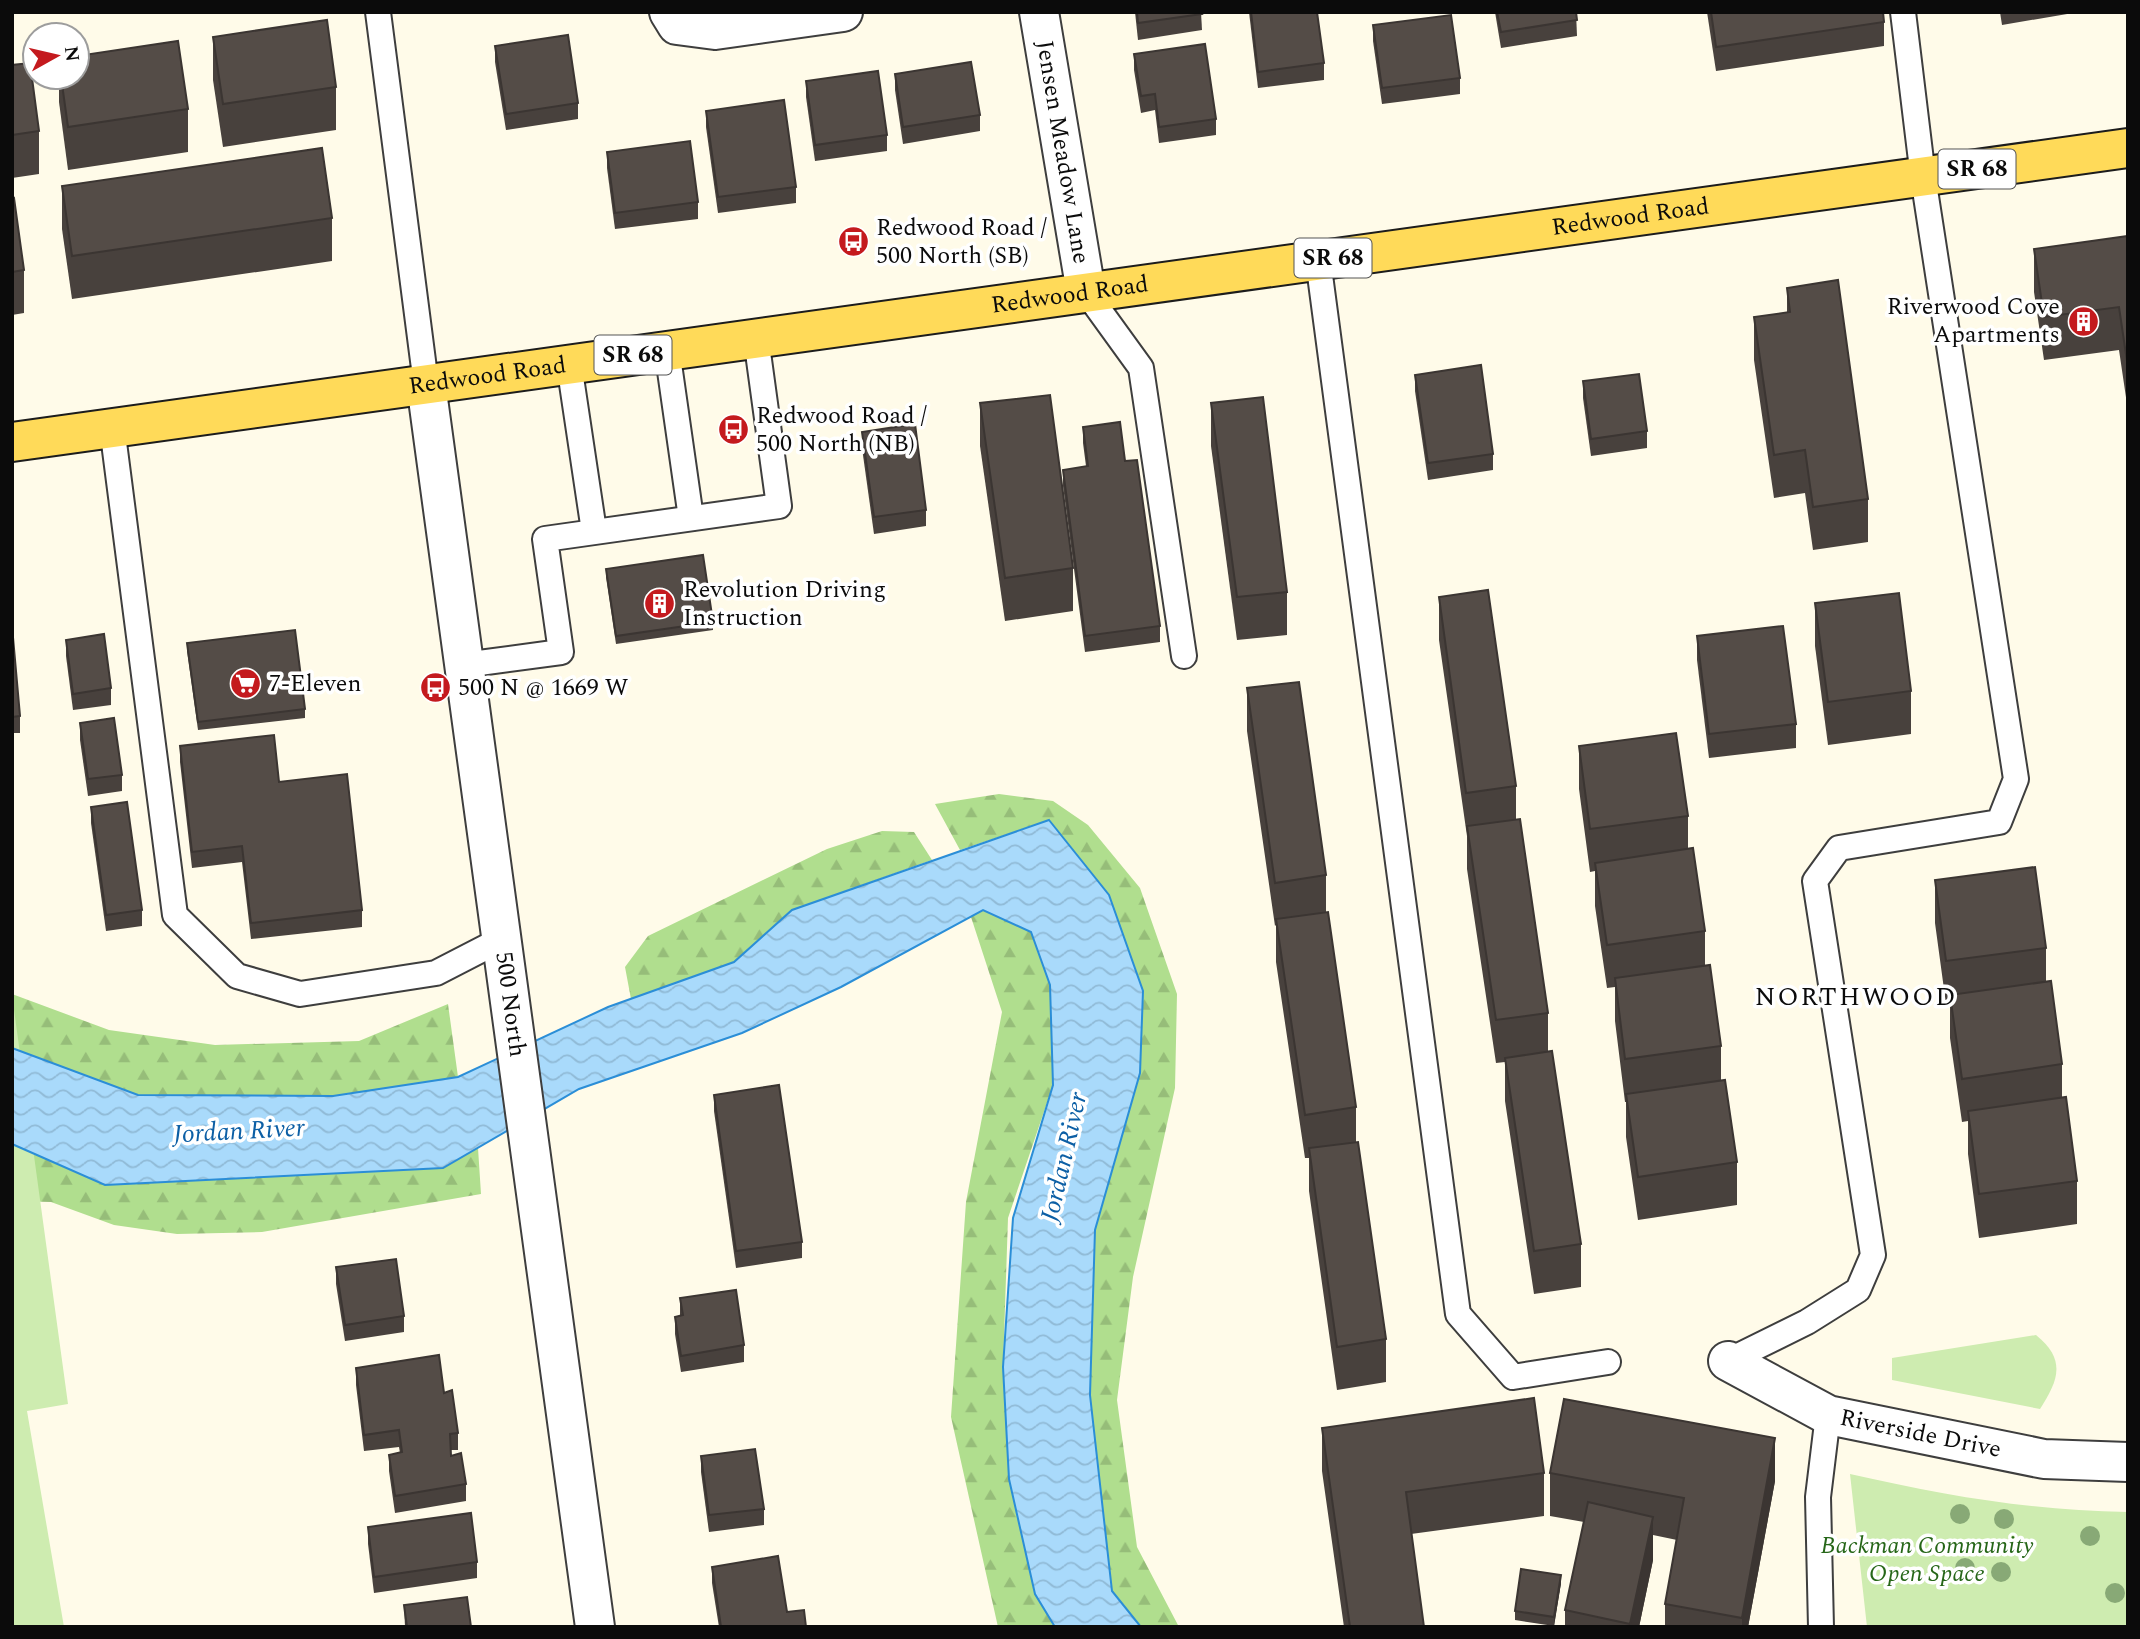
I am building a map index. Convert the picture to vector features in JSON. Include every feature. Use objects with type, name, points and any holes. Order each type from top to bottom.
[{"type":"main road","name":"Redwood Road","points":[[12,442],[2128,149]]},
{"type":"street","points":[[668,12],[677,25],[715,30],[843,12]]},
{"type":"street","name":"Jensen Meadow Lane","points":[[1039,12],[1086,292]]},
{"type":"street","name":"500 North","points":[[426,384],[595,1627]]},
{"type":"street","name":"Riverside Drive","points":[[1728,1361],[1828,1415],[2044,1459],[2128,1461]]},
{"type":"lane","points":[[378,12],[426,384]]},
{"type":"lane","points":[[1728,1361],[1807,1322],[1858,1290],[1873,1255],[1815,881],[1839,848],[1999,822],[2016,779],[1923,177],[1903,12]]},
{"type":"lane","points":[[1318,260],[1458,1314],[1513,1377],[1608,1362]]},
{"type":"lane","points":[[1086,292],[1141,368],[1184,656]]},
{"type":"lane","points":[[464,665],[561,652],[545,538],[779,506],[756,338]]},
{"type":"lane","points":[[667,350],[691,518]]},
{"type":"lane","points":[[569,364],[594,531]]},
{"type":"lane","points":[[112,427],[175,915],[237,976],[300,994],[436,972],[502,939]]},
{"type":"lane","points":[[1821,1627],[1818,1497],[1828,1415]]},
{"type":"green space","points":[[999,794],[1053,801],[1088,825],[1140,888],[1177,994],[1175,1088],[1133,1277],[1117,1400],[1137,1547],[1179,1627],[1141,1627],[1112,1591],[1090,1395],[1095,1230],[1140,1073],[1049,820],[960,850],[935,804]]},
{"type":"green space","points":[[882,831],[914,832],[932,860],[792,910],[735,962],[631,999],[625,967],[648,936],[827,849]]},
{"type":"green space","points":[[983,910],[1031,932],[1050,985],[1053,1085],[1008,1218],[1003,1367],[1009,1479],[1035,1594],[1055,1627],[998,1627],[951,1417],[966,1202],[1002,1012],[971,917]]},
{"type":"green space","points":[[12,994],[109,1030],[215,1045],[359,1041],[448,1004],[458,1077],[333,1096],[138,1095],[12,1048]]},
{"type":"green space","points":[[12,995],[68,1404],[27,1411],[64,1627],[12,1627]]},
{"type":"green space","points":[[12,1144],[105,1185],[443,1168],[478,1148],[481,1194],[262,1232],[177,1234],[114,1225],[51,1202],[12,1201]]},
{"type":"green space","points":[[2036,1335],[2046,1344],[2056,1362],[2055,1380],[2040,1409],[1892,1380],[1892,1358]]},
{"type":"green space","name":"Backman Community Open Space","points":[[1850,1474],[1988,1500],[2091,1511],[2128,1512],[2128,1627],[1867,1627]]},
{"type":"water","name":"Jordan River","points":[[1049,820],[1109,895],[1143,991],[1140,1073],[1095,1230],[1090,1395],[1112,1591],[1141,1627],[1055,1627],[1035,1594],[1009,1479],[1003,1367],[1013,1218],[1053,1085],[1050,985],[1031,932],[983,910],[841,987],[742,1033],[579,1089],[443,1168],[105,1185],[12,1144],[12,1048],[138,1095],[333,1096],[458,1077],[608,1007],[734,962],[792,910]]},
{"type":"building","points":[[1137,12],[1201,12],[1202,14],[1138,23]]},
{"type":"building","points":[[1251,12],[1317,12],[1324,63],[1258,72]]},
{"type":"building","points":[[1497,12],[1576,12],[1577,20],[1501,32]]},
{"type":"building","points":[[1711,12],[1883,12],[1884,22],[1716,47]]},
{"type":"building","points":[[1451,15],[1460,78],[1382,88],[1373,25]]},
{"type":"building","points":[[327,20],[336,87],[223,104],[213,37]]},
{"type":"building","points":[[568,35],[578,103],[506,114],[495,46]]},
{"type":"building","points":[[178,41],[188,109],[68,127],[63,91],[91,91],[91,54]]},
{"type":"building","points":[[1205,44],[1216,119],[1159,127],[1155,94],[1141,96],[1134,54]]},
{"type":"building","points":[[971,62],[980,115],[903,127],[895,74]]},
{"type":"building","points":[[21,64],[21,91],[34,91],[39,131],[12,135],[12,65]]},
{"type":"building","points":[[878,71],[887,135],[815,145],[806,81]]},
{"type":"building","points":[[784,100],[796,187],[718,197],[706,111]]},
{"type":"building","points":[[690,141],[698,202],[615,213],[607,152]]},
{"type":"building","points":[[322,148],[332,218],[72,256],[62,186]]},
{"type":"building","points":[[14,198],[24,270],[12,272],[12,199]]},
{"type":"building","points":[[2128,236],[2128,368],[2119,307],[2044,317],[2034,249]]},
{"type":"building","points":[[1838,280],[1868,499],[1813,507],[1805,450],[1774,455],[1754,317],[1790,312],[1787,288]]},
{"type":"building","points":[[1481,365],[1493,454],[1428,463],[1415,375]]},
{"type":"building","points":[[1639,374],[1647,431],[1591,439],[1583,381]]},
{"type":"building","points":[[1050,395],[1073,568],[1005,578],[980,403]]},
{"type":"building","points":[[1263,397],[1287,592],[1237,597],[1211,403]]},
{"type":"building","points":[[1120,422],[1125,461],[1137,460],[1160,626],[1085,636],[1063,470],[1088,466],[1083,427]]},
{"type":"building","points":[[915,424],[926,510],[874,517],[862,432]]},
{"type":"building","name":"Revolution Driving Instruction","points":[[703,555],[713,622],[616,636],[606,569]]},
{"type":"building","points":[[1488,590],[1516,786],[1466,793],[1439,597]]},
{"type":"building","points":[[1899,593],[1911,691],[1828,702],[1815,603]]},
{"type":"building","points":[[12,626],[20,716],[12,717]]},
{"type":"building","points":[[1783,626],[1796,724],[1709,734],[1697,636]]},
{"type":"building","name":"7-Eleven","points":[[295,630],[305,709],[198,722],[187,643]]},
{"type":"building","points":[[104,634],[111,688],[73,694],[66,640]]},
{"type":"building","points":[[1299,682],[1326,875],[1275,883],[1247,688]]},
{"type":"building","points":[[114,718],[122,775],[88,779],[80,723]]},
{"type":"building","points":[[1676,733],[1688,816],[1590,829],[1579,746]]},
{"type":"building","points":[[274,735],[279,782],[347,774],[362,910],[251,923],[242,846],[192,852],[180,746]]},
{"type":"building","points":[[127,802],[142,910],[106,915],[91,807]]},
{"type":"building","points":[[1520,819],[1548,1013],[1496,1020],[1467,826]]},
{"type":"building","points":[[1693,848],[1705,931],[1607,945],[1595,863]]},
{"type":"building","points":[[2035,867],[2046,948],[1946,961],[1935,880]]},
{"type":"building","points":[[1328,912],[1356,1107],[1305,1115],[1276,919]]},
{"type":"building","points":[[1710,965],[1721,1046],[1625,1059],[1615,978]]},
{"type":"building","points":[[2051,981],[2062,1064],[1962,1079],[1950,995]]},
{"type":"building","points":[[1552,1051],[1581,1244],[1534,1251],[1505,1058]]},
{"type":"building","points":[[1725,1080],[1737,1162],[1638,1177],[1626,1094]]},
{"type":"building","points":[[779,1085],[802,1242],[736,1251],[714,1095]]},
{"type":"building","points":[[2066,1097],[2077,1181],[1979,1194],[1968,1111]]},
{"type":"building","points":[[1358,1142],[1386,1339],[1337,1347],[1309,1148]]},
{"type":"building","points":[[396,1259],[404,1316],[345,1325],[336,1267]]},
{"type":"building","points":[[736,1290],[744,1345],[681,1356],[675,1317],[683,1315],[680,1298]]},
{"type":"building","points":[[439,1355],[444,1393],[452,1390],[458,1433],[450,1434],[451,1456],[461,1453],[466,1484],[395,1496],[389,1455],[402,1452],[399,1430],[364,1435],[356,1368]]},
{"type":"building","points":[[1534,1398],[1544,1473],[1406,1492],[1424,1627],[1350,1627],[1322,1428]]},
{"type":"building","points":[[1564,1399],[1775,1438],[1742,1618],[1665,1604],[1684,1498],[1550,1473]]},
{"type":"building","points":[[755,1449],[764,1509],[709,1515],[701,1456]]},
{"type":"building","points":[[1588,1502],[1653,1517],[1630,1624],[1565,1610]]},
{"type":"building","points":[[471,1513],[477,1562],[374,1577],[368,1527]]},
{"type":"building","points":[[778,1556],[787,1612],[804,1610],[806,1627],[721,1627],[712,1567]]},
{"type":"building","points":[[1521,1569],[1561,1575],[1554,1617],[1515,1611]]},
{"type":"building","points":[[467,1597],[471,1627],[407,1627],[404,1605]]},
{"type":"place","name":"Redwood Road / 500 North (SB)","points":[[853,242]]},
{"type":"place","name":"Riverwood Cove Apartments","points":[[2083,321]]},
{"type":"place","name":"Redwood Road / 500 North (NB)","points":[[733,430]]},
{"type":"place","name":"Revolution Driving Instruction","points":[[660,604]]},
{"type":"place","name":"7-Eleven","points":[[246,684]]},
{"type":"place","name":"500 N @ 1669 W","points":[[435,688]]},
{"type":"district","name":"NORTHWOOD","points":[[1856,997]]}]
